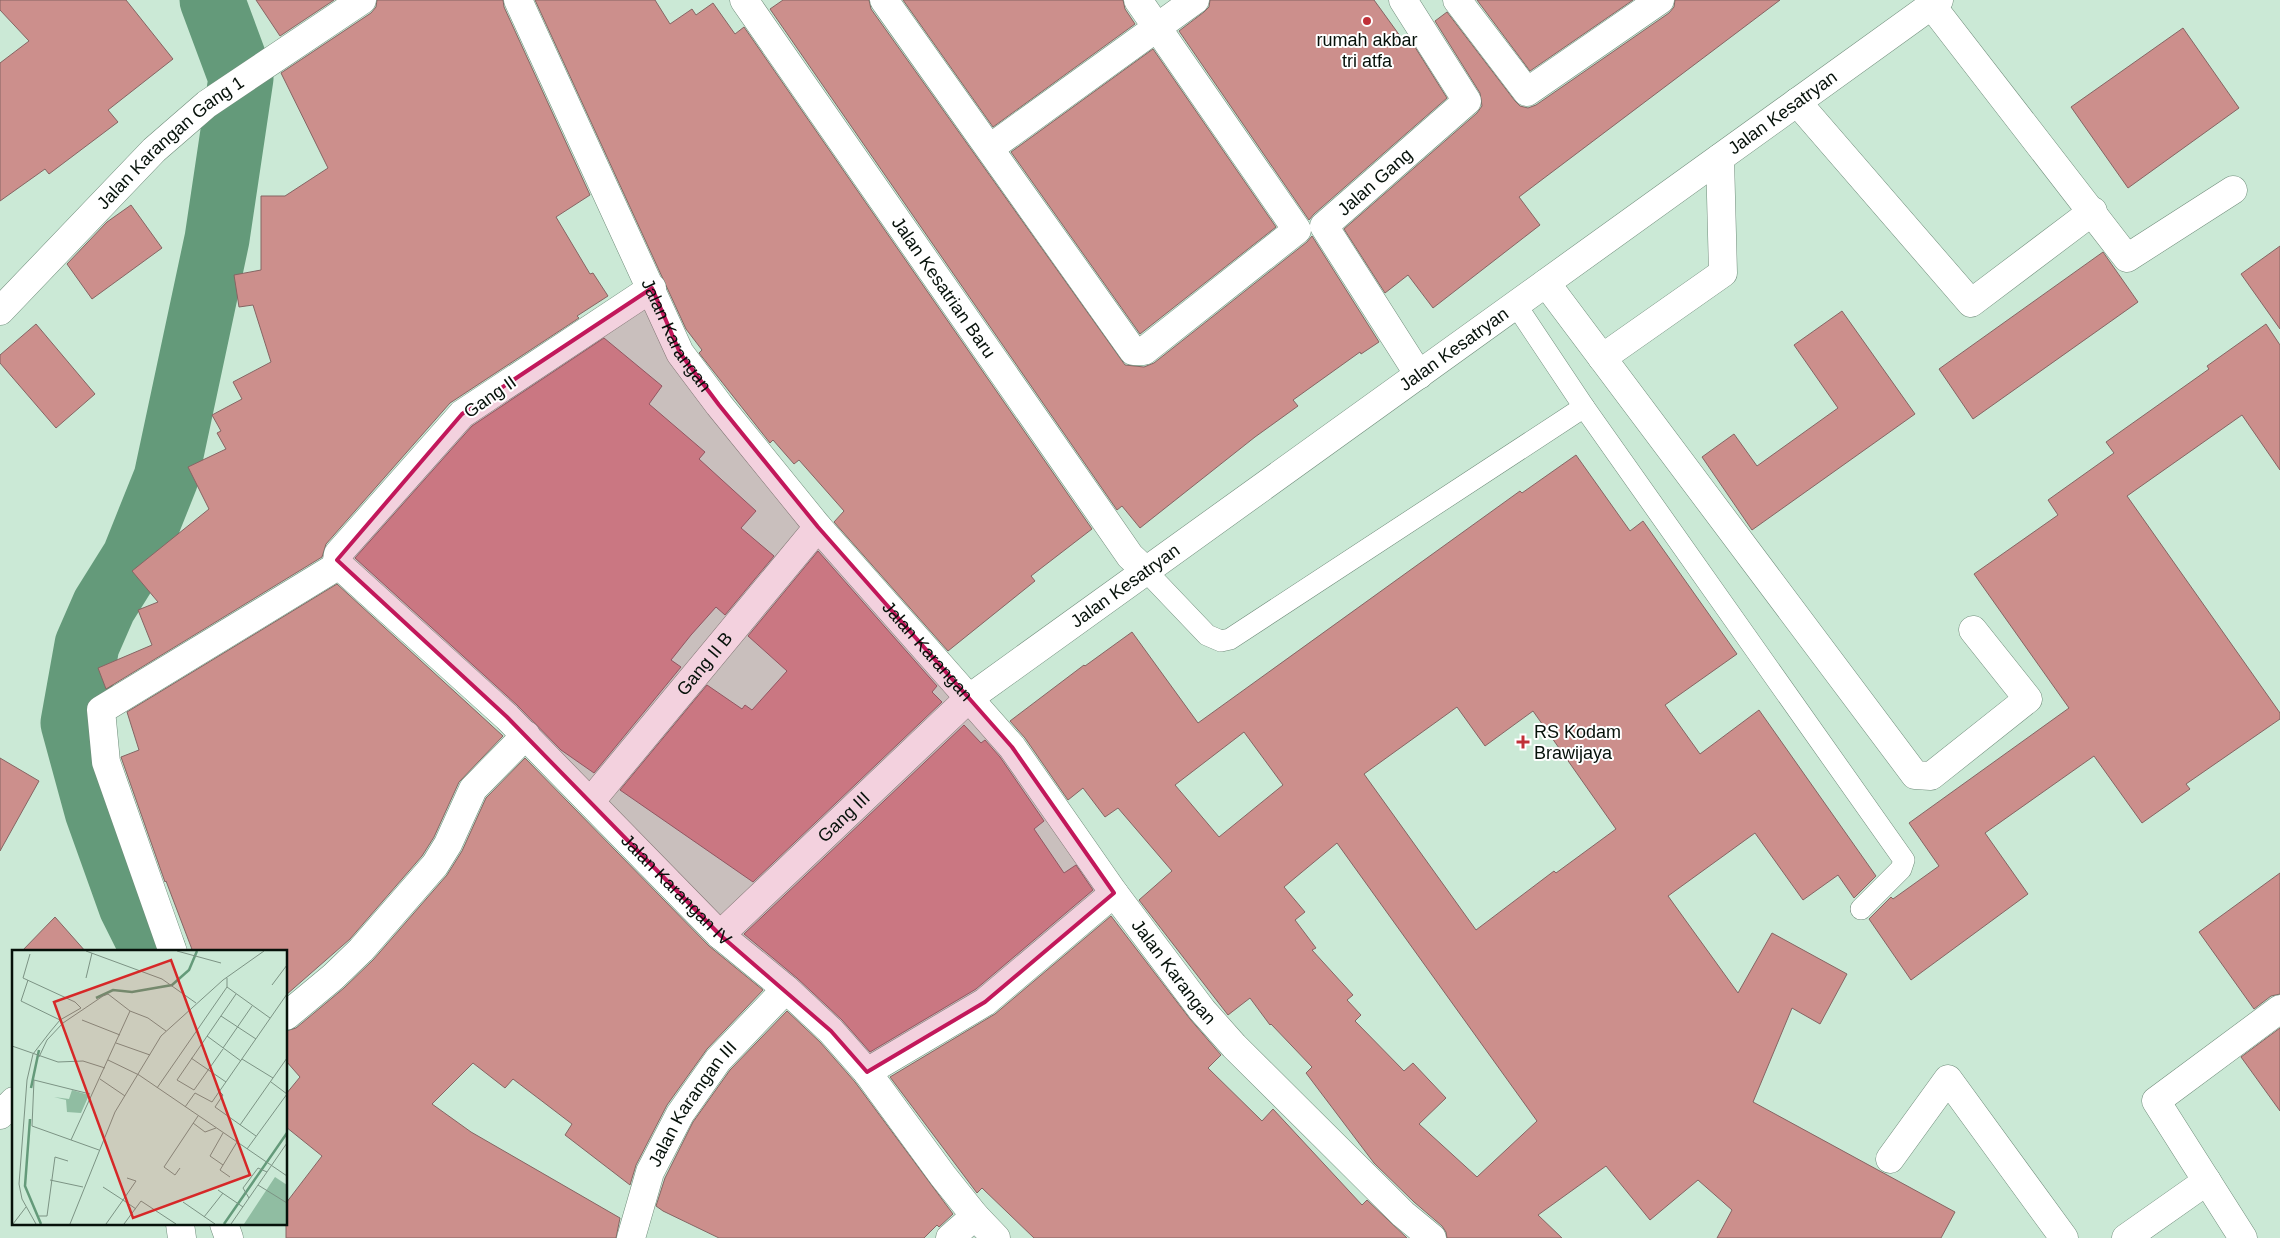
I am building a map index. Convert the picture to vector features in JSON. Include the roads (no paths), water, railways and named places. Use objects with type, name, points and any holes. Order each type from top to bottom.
[{"type":"street","name":"Jalan Karangan Gang 1","points":[[0,312],[154,150],[221,94],[362,0]]},
{"type":"street","name":"Jalan Karangan","points":[[518,0],[652,288],[680,353],[818,527],[1012,747],[1114,893],[1202,1010],[1234,1046],[1404,1214],[1432,1238]]},
{"type":"street","name":"Jalan Kesatrian Baru","points":[[744,0],[1130,556],[1146,571]]},
{"type":"street","points":[[884,0],[1134,350],[1144,351],[1297,230],[1138,0]]},
{"type":"street","points":[[990,148],[1195,0]]},
{"type":"street","name":"Jalan Gang","points":[[1403,0],[1467,101],[1324,226],[1419,375]]},
{"type":"street","points":[[1457,0],[1527,92],[1660,0]]},
{"type":"street","name":"Jalan Kesatryan","points":[[968,699],[1935,3]]},
{"type":"street","points":[[1935,3],[2127,258],[2233,190]]},
{"type":"street","points":[[1797,102],[1971,302],[2093,211]]},
{"type":"street","points":[[1602,358],[1723,273],[1720,158]]},
{"type":"street","points":[[1546,283],[1916,775],[1931,776],[2028,699],[1973,630]]},
{"type":"street","name":"Gang II","points":[[338,562],[338,554],[462,414],[652,288]]},
{"type":"street","name":"Gang II B","points":[[591,801],[818,527]]},
{"type":"street","points":[[172,950],[106,762],[101,710],[338,562]]},
{"type":"street","name":"Jalan Karangan IV","points":[[338,562],[526,735],[720,935],[786,990],[831,1031],[867,1072],[943,1176],[975,1216],[996,1238]]},
{"type":"street","name":"Gang III","points":[[720,935],[968,699]]},
{"type":"street","points":[[288,1014],[333,977],[361,950],[435,866],[448,844],[473,789],[526,735]]},
{"type":"street","points":[[867,1072],[985,1002],[1114,893]]},
{"type":"street","name":"Jalan Karangan III","points":[[631,1238],[650,1172],[680,1114],[718,1060],[786,990]]},
{"type":"street","points":[[2244,1238],[2156,1101],[2280,1009]]},
{"type":"street","points":[[1890,1159],[1948,1079],[2064,1238]]},
{"type":"street","points":[[0,1115],[12,1103]]},
{"type":"street","points":[[2126,1238],[2207,1181]]},
{"type":"street","points":[[950,1238],[975,1216]]},
{"type":"street","points":[[225,1226],[229,1238]]},
{"type":"lane","points":[[1516,305],[1584,407],[1904,860],[1901,869],[1861,909]]},
{"type":"lane","points":[[1146,571],[1207,636],[1221,641],[1230,639],[1584,407]]},
{"type":"waterway","points":[[153,950],[131,906],[97,811],[73,723],[87,645],[104,606],[134,558],[166,478],[217,239],[241,78],[212,0]]},
{"type":"place","name":"rumah akbar tri atfa","points":[[1367,21]]},
{"type":"place","name":"RS Kodam Brawijaya","points":[[1523,742]]}]
